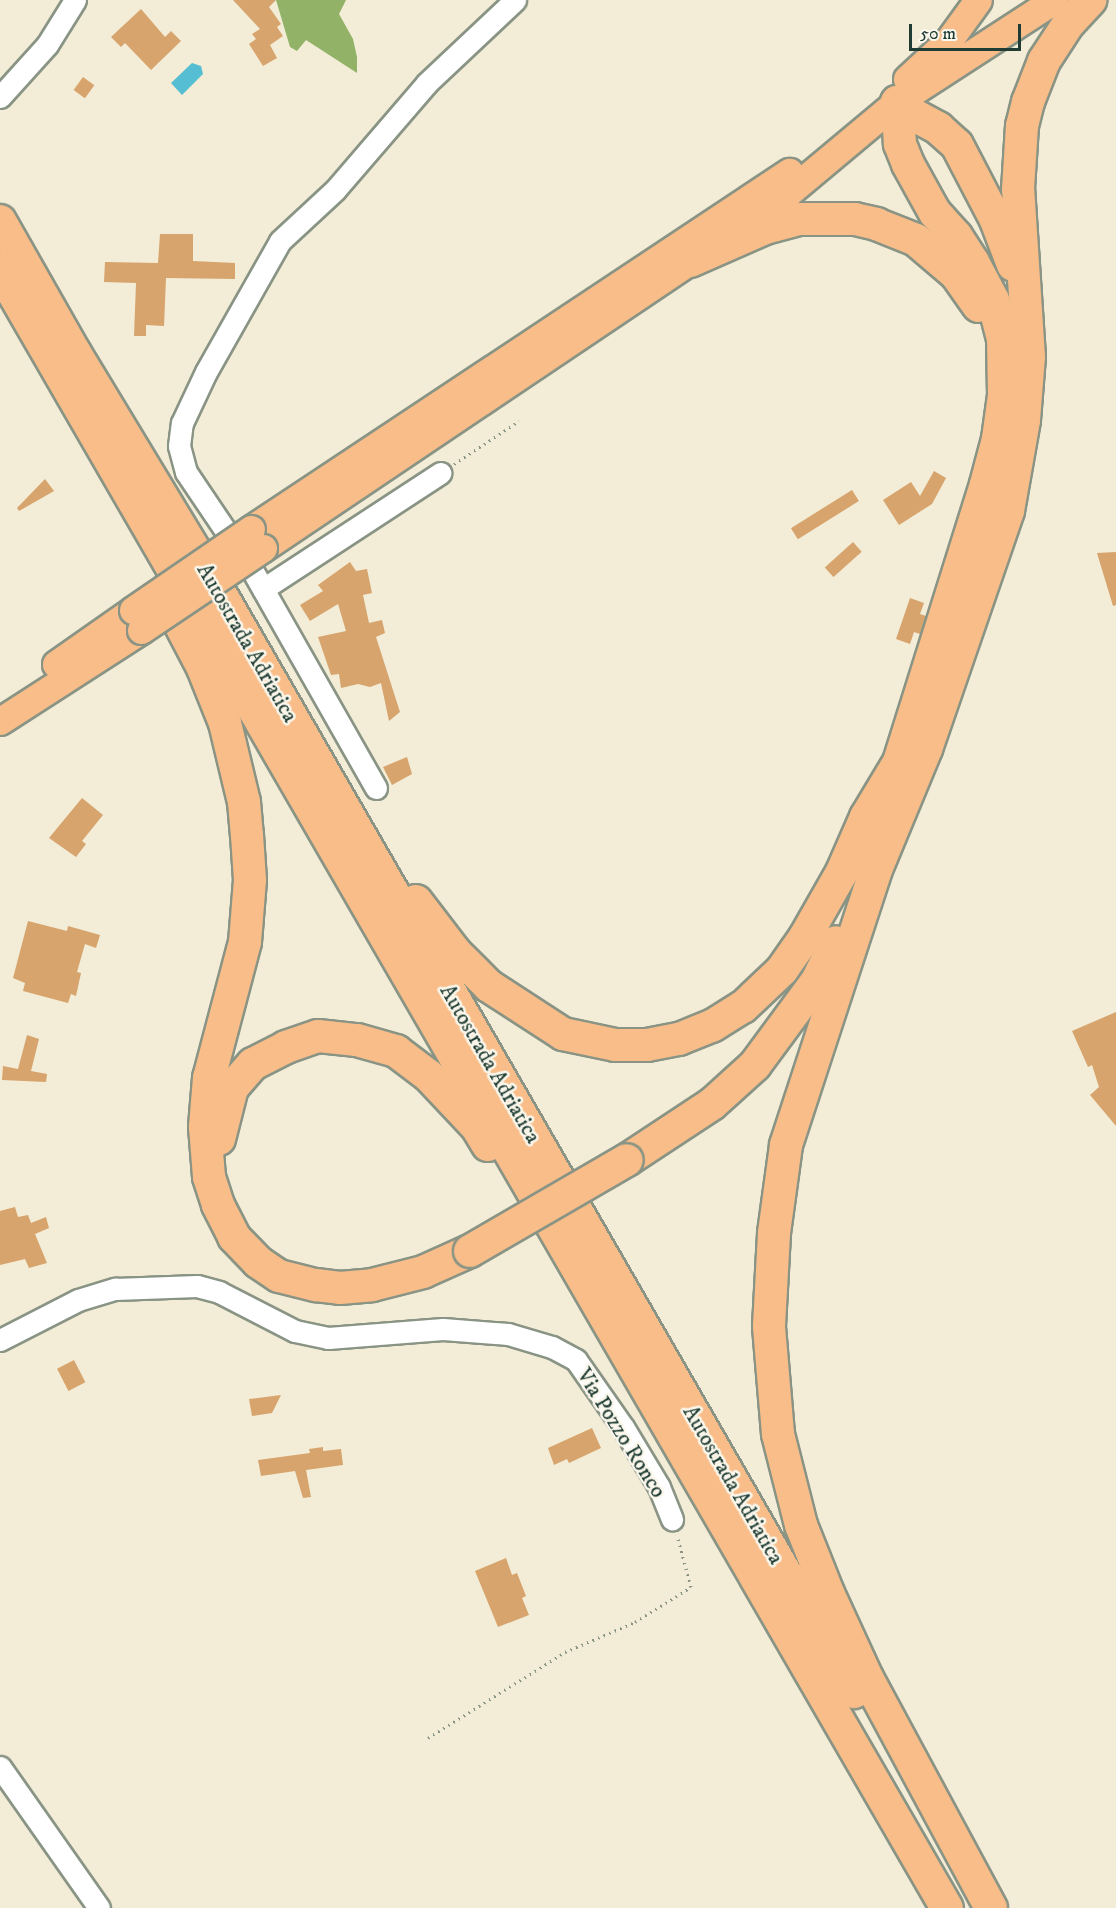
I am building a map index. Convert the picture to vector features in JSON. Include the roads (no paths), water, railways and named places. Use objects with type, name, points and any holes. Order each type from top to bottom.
[{"type":"highway","points":[[23,311],[69,412],[203,668],[225,723],[244,802],[250,880],[245,942],[209,1078],[205,1127],[209,1178],[218,1205],[234,1237],[258,1262],[279,1276],[340,1288],[372,1285],[423,1272],[470,1251],[627,1160],[712,1104],[754,1065],[817,981],[868,867],[1008,511],[1024,410],[1029,357],[1018,189],[1022,126],[1028,102],[1044,61],[1068,24],[1090,0]]},
{"type":"highway","points":[[895,104],[938,128],[957,145],[996,220],[1025,300]]},
{"type":"highway","points":[[895,104],[900,144],[908,164],[935,213],[956,236],[987,284],[999,320],[1004,360],[1002,412],[992,462],[941,632],[912,755],[786,1145],[774,1233],[769,1326],[778,1434],[801,1526],[828,1593],[868,1680],[991,1908]]},
{"type":"highway","points":[[690,261],[765,228],[799,219],[830,218],[876,224],[916,240],[956,274],[979,308],[1004,360]]},
{"type":"highway","name":"Autostrada Adriatica","points":[[0,221],[75,353],[216,586],[979,1908]]},
{"type":"highway","name":"Autostrada Adriatica","points":[[0,270],[658,1412],[947,1908]]},
{"type":"highway","points":[[216,586],[308,721],[423,913],[455,952],[489,986],[526,1012],[563,1034],[591,1042],[647,1045],[679,1039],[712,1026],[742,1007],[782,970],[805,937],[842,872],[866,817],[912,755]]},
{"type":"highway","points":[[209,1178],[232,1088],[253,1064],[286,1047],[318,1036],[357,1040],[396,1051],[429,1076],[477,1127],[658,1412]]},
{"type":"main road","points":[[823,149],[872,105],[934,56],[949,40],[978,0]]},
{"type":"main road","points":[[0,721],[137,620],[823,149],[1054,0]]},
{"type":"main road","points":[[257,538],[690,261],[776,203],[895,104]]},
{"type":"main road","points":[[0,704],[137,620]]},
{"type":"street","points":[[0,97],[47,45],[75,0]]},
{"type":"street","points":[[376,788],[263,589],[186,472],[179,446],[182,423],[206,372],[280,242],[335,190],[427,83],[515,0]]},
{"type":"street","points":[[263,589],[440,473]]},
{"type":"street","name":"Via Pozzo Ronco","points":[[0,1340],[78,1300],[115,1289],[197,1286],[219,1292],[295,1331],[328,1338],[443,1329],[508,1334],[552,1347],[576,1360],[629,1437],[659,1487],[672,1519]]},
{"type":"street","points":[[0,1767],[99,1908]]},
{"type":"water","points":[[192,63],[201,66],[203,74],[182,95],[171,83]]}]
